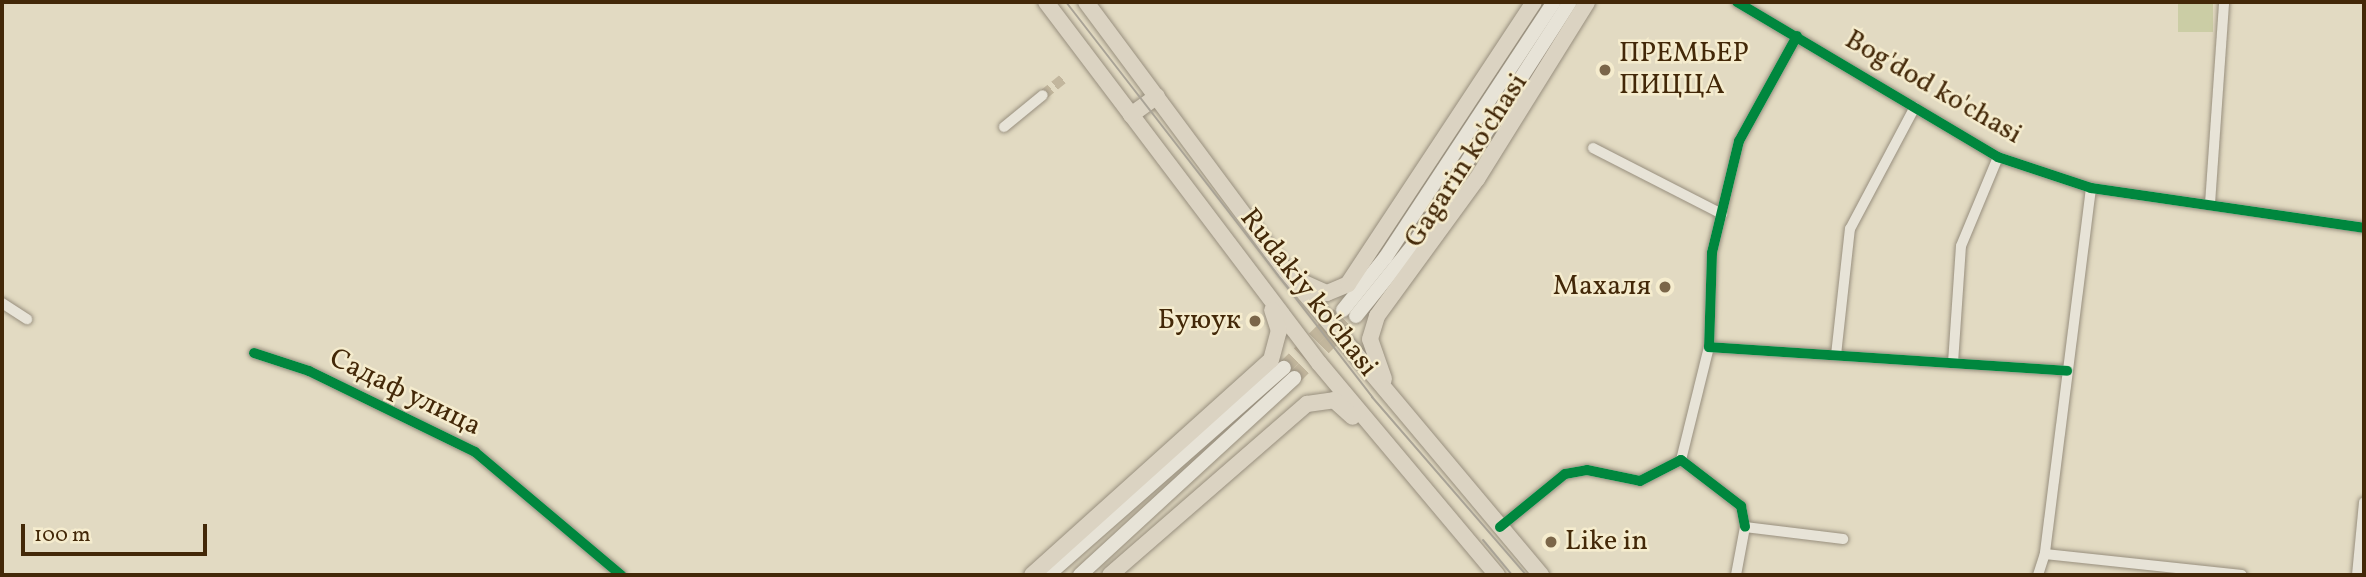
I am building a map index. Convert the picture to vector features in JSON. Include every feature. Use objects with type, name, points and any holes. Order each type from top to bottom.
[{"type":"main road","name":"Rudakiy ko'chasi","points":[[1046,2],[1260,285],[1387,446],[1497,575]]},
{"type":"main road","name":"Rudakiy ko'chasi","points":[[1086,2],[1286,271],[1541,575]]},
{"type":"main road","points":[[1286,271],[1320,292],[1348,285],[1534,2]]},
{"type":"main road","name":"Gagarin ko'chasi","points":[[1554,2],[1350,313],[1414,244],[1570,2]]},
{"type":"main road","points":[[1393,400],[1372,347],[1373,324],[1477,179],[1587,2]]},
{"type":"main road","points":[[1131,115],[1157,96]]},
{"type":"main road","points":[[1032,575],[1271,360],[1279,331],[1260,285]]},
{"type":"main road","points":[[1048,575],[1289,373],[1080,575]]},
{"type":"main road","points":[[1110,575],[1315,399],[1334,400],[1387,446]]},
{"type":"main road","points":[[1430,494],[1456,476]]},
{"type":"street","name":"Bog'dod ko'chasi","points":[[1737,2],[1998,157],[2091,188],[2364,228]]},
{"type":"street","points":[[2210,204],[2224,2]]},
{"type":"street","points":[[1500,527],[1565,474],[1587,470],[1640,481],[1681,460],[1709,347],[1713,253],[1739,141],[1797,36]]},
{"type":"street","points":[[1004,127],[1043,95]]},
{"type":"street","points":[[1836,355],[1850,229],[1915,107]]},
{"type":"street","points":[[1592,149],[1722,214]]},
{"type":"street","points":[[1953,363],[1961,246],[1998,157]]},
{"type":"street","points":[[2038,575],[2045,554],[2091,188]]},
{"type":"street","points":[[2,303],[27,319]]},
{"type":"street","points":[[1709,347],[2067,371]]},
{"type":"street","name":"Садаф улица","points":[[254,353],[309,371],[475,452],[621,575]]},
{"type":"street","points":[[1681,460],[1741,506],[1745,527],[1736,575]]},
{"type":"street","points":[[2357,575],[2364,502]]},
{"type":"street","points":[[1745,527],[1843,539]]},
{"type":"street","points":[[2045,554],[2242,575]]},
{"type":"green space","points":[[2178,2],[2213,2],[2213,32],[2178,32]]},
{"type":"tunnel","points":[[1043,95],[1064,78]]},
{"type":"tunnel","points":[[1284,368],[1343,310]]},
{"type":"tunnel","points":[[1294,378],[1356,316]]},
{"type":"tram line","points":[[1066,2],[1372,397],[1526,575]]},
{"type":"tram line","points":[[1483,540],[1512,575]]},
{"type":"cycle path","points":[[1737,2],[1998,157],[2091,188],[2364,228]]},
{"type":"cycle path","points":[[1797,36],[1739,141],[1712,253],[1709,347],[2067,371]]},
{"type":"cycle path","points":[[254,353],[309,371],[475,452],[621,575]]},
{"type":"cycle path","points":[[1500,527],[1565,474],[1587,470],[1640,481],[1681,460],[1741,506],[1745,527]]},
{"type":"place","name":"ПРЕМЬЕР ПИЦЦА","points":[[1605,70]]},
{"type":"place","name":"Махаля","points":[[1665,287]]},
{"type":"place","name":"Буюук","points":[[1255,321]]},
{"type":"place","name":"Like in","points":[[1551,542]]}]
